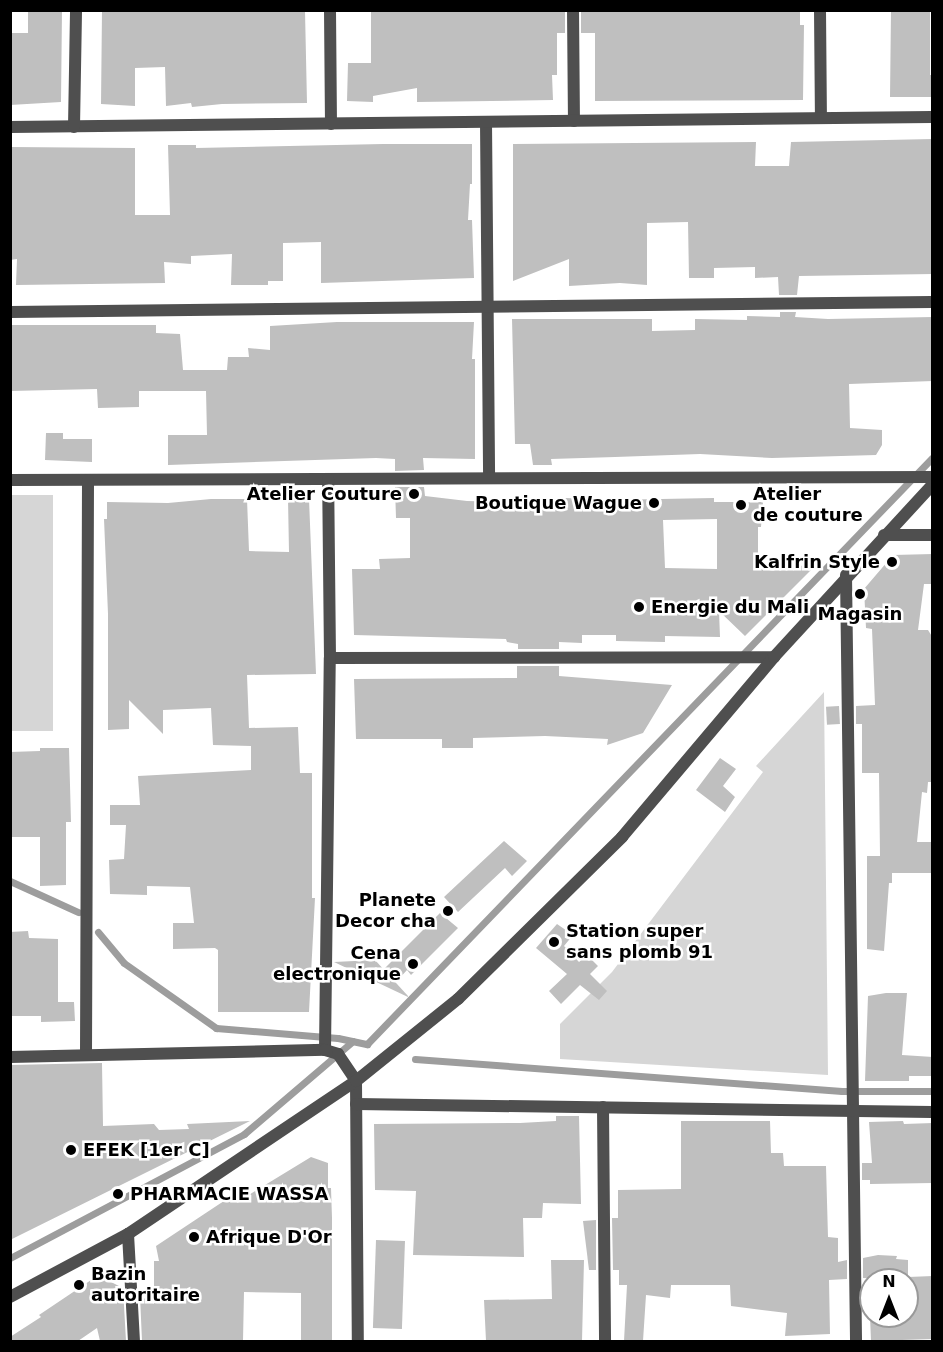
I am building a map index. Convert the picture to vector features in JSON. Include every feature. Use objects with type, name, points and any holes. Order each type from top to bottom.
[{"type":"street","points":[[74,127],[76,10]]},
{"type":"street","points":[[330,10],[331,124]]},
{"type":"street","points":[[573,10],[574,121]]},
{"type":"street","points":[[820,10],[821,118]]},
{"type":"street","points":[[10,127],[933,117]]},
{"type":"street","points":[[486,122],[489,478]]},
{"type":"street","points":[[10,312],[933,302]]},
{"type":"street","points":[[10,480],[933,477]]},
{"type":"street","points":[[326,1050],[330,658],[328,479]]},
{"type":"street","points":[[87,1055],[88,480]]},
{"type":"street","points":[[10,1297],[128,1234],[356,1081],[458,999],[622,837],[846,575],[933,485]]},
{"type":"street","points":[[884,535],[933,535]]},
{"type":"street","points":[[846,575],[856,1341]]},
{"type":"street","points":[[330,658],[774,657]]},
{"type":"street","points":[[10,1057],[326,1050],[338,1054],[356,1081],[358,1341]]},
{"type":"street","points":[[356,1104],[603,1107],[854,1106],[933,1112]]},
{"type":"street","points":[[603,1107],[605,1341]]},
{"type":"street","points":[[128,1234],[134,1341]]},
{"type":"shaded area","points":[[10,495],[53,495],[53,731],[10,731]]},
{"type":"shaded area","points":[[824,692],[828,1075],[560,1059],[560,1024],[612,972],[763,772],[756,766]]},
{"type":"building","points":[[28,10],[62,10],[61,102],[10,105],[10,33],[28,33]]},
{"type":"building","points":[[102,10],[305,11],[307,103],[222,104],[192,107],[191,103],[166,106],[165,67],[135,68],[135,106],[101,104]]},
{"type":"building","points":[[371,10],[565,10],[565,33],[557,33],[557,75],[552,75],[553,100],[417,102],[417,88],[373,96],[373,102],[347,101],[348,63],[371,63]]},
{"type":"building","points":[[581,10],[800,11],[800,25],[804,25],[803,100],[595,101],[595,33],[581,33]]},
{"type":"building","points":[[891,10],[930,10],[930,75],[933,75],[933,97],[890,97]]},
{"type":"building","points":[[933,139],[933,274],[799,276],[797,295],[779,295],[778,277],[755,278],[755,267],[714,268],[714,278],[689,278],[688,222],[647,223],[647,285],[620,283],[569,286],[569,259],[513,281],[513,144],[756,142],[755,166],[789,166],[791,142]]},
{"type":"building","points":[[472,144],[472,184],[470,184],[468,220],[472,220],[474,278],[321,283],[321,242],[283,243],[283,281],[268,281],[268,285],[231,285],[232,254],[191,256],[191,264],[164,262],[165,283],[16,285],[17,259],[10,260],[10,147],[135,148],[135,215],[170,215],[168,145],[196,145],[196,148]]},
{"type":"building","points":[[780,312],[796,312],[795,317],[828,319],[933,317],[933,381],[849,384],[850,428],[882,430],[882,445],[876,455],[772,458],[700,454],[551,459],[552,465],[533,465],[530,444],[515,444],[512,319],[652,319],[652,331],[695,330],[695,319],[747,320],[747,316],[780,317]]},
{"type":"building","points":[[337,322],[474,322],[472,359],[475,359],[475,459],[423,458],[424,470],[395,471],[395,459],[376,458],[168,465],[168,435],[207,435],[206,391],[139,391],[139,407],[98,408],[97,389],[10,391],[12,325],[156,325],[156,333],[180,334],[183,370],[227,370],[228,357],[249,357],[248,348],[270,350],[270,326]]},
{"type":"building","points":[[46,433],[63,433],[63,439],[92,439],[92,462],[45,460]]},
{"type":"building","points":[[395,487],[424,487],[425,496],[467,501],[557,503],[557,498],[609,500],[714,498],[714,502],[763,502],[761,527],[758,527],[758,565],[815,566],[745,636],[719,611],[720,637],[665,636],[665,642],[616,641],[616,635],[582,635],[582,643],[559,642],[559,649],[518,649],[518,644],[507,642],[506,639],[354,635],[352,569],[380,569],[379,559],[410,558],[410,518],[396,518]],"holes":[[[717,519],[717,569],[665,568],[663,520]]]},
{"type":"building","points":[[211,499],[247,499],[249,551],[289,552],[288,499],[309,499],[316,674],[247,675],[249,728],[298,727],[300,773],[312,773],[312,898],[315,898],[309,1012],[218,1012],[218,950],[215,948],[173,949],[173,923],[194,923],[190,887],[147,886],[147,895],[110,894],[109,860],[124,859],[126,825],[110,825],[110,805],[140,805],[138,776],[251,770],[251,746],[213,745],[211,708],[163,710],[163,734],[129,700],[129,729],[108,730],[108,614],[104,519],[107,519],[107,502],[168,503]]},
{"type":"building","points":[[933,554],[933,584],[924,584],[918,630],[928,630],[933,638],[933,782],[928,782],[927,793],[922,792],[917,842],[933,842],[933,873],[892,873],[892,883],[889,883],[884,951],[867,949],[867,856],[880,856],[879,773],[862,773],[862,724],[856,724],[856,706],[875,705],[872,629],[866,628],[864,589],[893,555]]},
{"type":"building","points":[[517,666],[559,666],[559,676],[672,685],[643,733],[607,745],[608,739],[545,736],[473,738],[473,748],[442,748],[442,739],[356,739],[354,679],[517,678]]},
{"type":"building","points":[[839,706],[840,724],[827,725],[826,707]]},
{"type":"building","points":[[40,748],[69,748],[71,822],[66,822],[66,885],[40,886],[40,837],[10,837],[10,752],[40,751]]},
{"type":"building","points":[[720,758],[736,769],[723,786],[735,797],[725,812],[696,790]]},
{"type":"building","points":[[504,841],[527,861],[512,876],[505,868],[458,912],[444,897]]},
{"type":"building","points":[[440,913],[458,928],[411,975],[407,970],[396,982],[385,968]]},
{"type":"building","points":[[557,924],[573,935],[564,946],[579,962],[587,955],[598,966],[590,974],[607,991],[599,1000],[580,985],[561,1004],[549,991],[567,974],[536,948]]},
{"type":"building","points":[[28,931],[29,938],[58,939],[58,1002],[74,1002],[75,1021],[41,1022],[41,1016],[10,1016],[10,932]]},
{"type":"building","points":[[375,960],[408,996],[408,997],[334,962]]},
{"type":"building","points":[[907,993],[902,1055],[933,1057],[933,1076],[909,1076],[909,1081],[865,1081],[868,996]]},
{"type":"building","points":[[102,1063],[103,1126],[154,1124],[159,1130],[189,1129],[187,1124],[250,1121],[10,1240],[10,1065]]},
{"type":"building","points":[[556,1116],[579,1116],[581,1204],[543,1203],[542,1218],[523,1218],[524,1257],[413,1255],[416,1191],[375,1190],[374,1124],[520,1123],[556,1121]]},
{"type":"building","points":[[681,1121],[770,1121],[771,1153],[783,1153],[784,1166],[826,1166],[828,1237],[838,1238],[838,1262],[847,1260],[847,1279],[829,1280],[830,1334],[785,1336],[787,1313],[731,1306],[730,1285],[671,1285],[670,1298],[646,1295],[643,1341],[624,1341],[627,1285],[619,1285],[619,1270],[613,1270],[612,1218],[618,1218],[618,1190],[681,1189]]},
{"type":"building","points":[[903,1121],[904,1124],[933,1123],[933,1183],[870,1184],[870,1180],[862,1180],[862,1163],[872,1163],[869,1122]]},
{"type":"building","points":[[311,1157],[328,1163],[328,1188],[331,1188],[332,1341],[301,1341],[301,1293],[244,1292],[243,1341],[142,1341],[140,1296],[154,1304],[154,1261],[159,1261],[156,1246],[242,1189],[242,1199]]},
{"type":"building","points":[[596,1220],[596,1270],[589,1270],[583,1221]]},
{"type":"building","points":[[376,1240],[405,1241],[402,1329],[373,1328]]},
{"type":"building","points":[[878,1255],[897,1256],[896,1259],[908,1260],[908,1268],[863,1268],[863,1258]]},
{"type":"building","points":[[551,1260],[584,1260],[582,1341],[486,1341],[484,1300],[552,1299]]},
{"type":"building","points":[[103,1272],[109,1281],[123,1288],[126,1341],[100,1341],[97,1328],[78,1341],[10,1341],[10,1337],[41,1317],[39,1315]]},
{"type":"building","points":[[933,1276],[933,1339],[871,1341],[870,1328],[919,1328],[919,1277]]},
{"type":"waterway","points":[[98,932],[124,963],[216,1028],[338,1038],[367,1044],[932,458]]},
{"type":"waterway","points":[[10,881],[78,912]]},
{"type":"waterway","points":[[10,1258],[244,1134],[353,1041]]},
{"type":"waterway","points":[[415,1059],[842,1091],[932,1091]]},
{"type":"place","name":"Atelier Couture","points":[[414,494]]},
{"type":"place","name":"Boutique Wague","points":[[654,503]]},
{"type":"place","name":"Atelier de couture","points":[[741,505]]},
{"type":"place","name":"Kalfrin Style","points":[[892,562]]},
{"type":"place","name":"Magasin","points":[[860,594]]},
{"type":"place","name":"Energie du Mali","points":[[639,607]]},
{"type":"place","name":"Planete Decor cha","points":[[448,911]]},
{"type":"place","name":"Station super sans plomb 91","points":[[554,942]]},
{"type":"place","name":"Cena electronique","points":[[413,964]]},
{"type":"place","name":"EFEK [1er C]","points":[[71,1150]]},
{"type":"place","name":"PHARMACIE WASSA","points":[[118,1194]]},
{"type":"place","name":"Afrique D'Or","points":[[194,1237]]},
{"type":"place","name":"Bazin autoritaire","points":[[79,1285]]}]
